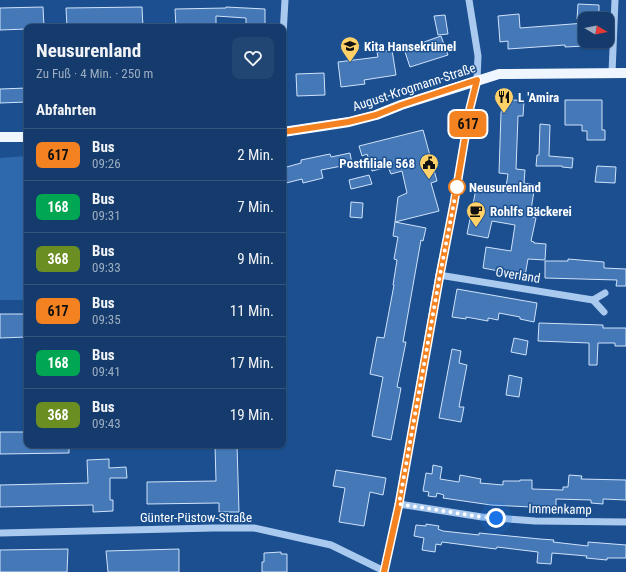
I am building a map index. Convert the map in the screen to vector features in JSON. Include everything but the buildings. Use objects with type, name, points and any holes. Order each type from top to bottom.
[{"type":"main road","name":"August-Krogmann-Straße","points":[[286,132],[348,122],[499,74],[626,73]]},
{"type":"main road","points":[[0,137],[24,137]]},
{"type":"street","points":[[384,571],[399,504],[470,108],[477,80],[478,56],[469,0]]},
{"type":"street","points":[[612,73],[615,0]]},
{"type":"street","points":[[284,24],[285,1]]},
{"type":"street","name":"Overland","points":[[440,275],[593,300]]},
{"type":"street","points":[[604,312],[593,300],[605,293]]},
{"type":"street","name":"Immenkamp","points":[[399,504],[482,517],[536,521],[626,522]]},
{"type":"street","name":"Günter-Püstow-Straße","points":[[0,533],[254,528],[331,545],[384,571]]},
{"type":"shaded area","points":[[24,156],[24,300],[0,300],[0,158]]},
{"type":"bus line","name":"617","points":[[286,132],[348,122],[376,115],[401,105],[477,80],[470,108],[399,504],[384,572]]},
{"type":"place","name":"Kita Hansekrümel","points":[[350,63]]},
{"type":"place","name":"L 'Amira","points":[[504,114]]},
{"type":"place","name":"Postfiliale 568","points":[[429,180]]},
{"type":"place","name":"Neusurenland","points":[[457,187]]},
{"type":"place","name":"Rohlfs Bäckerei","points":[[476,228]]},
{"type":"route","points":[[457,187],[399,504],[496,518]]}]
